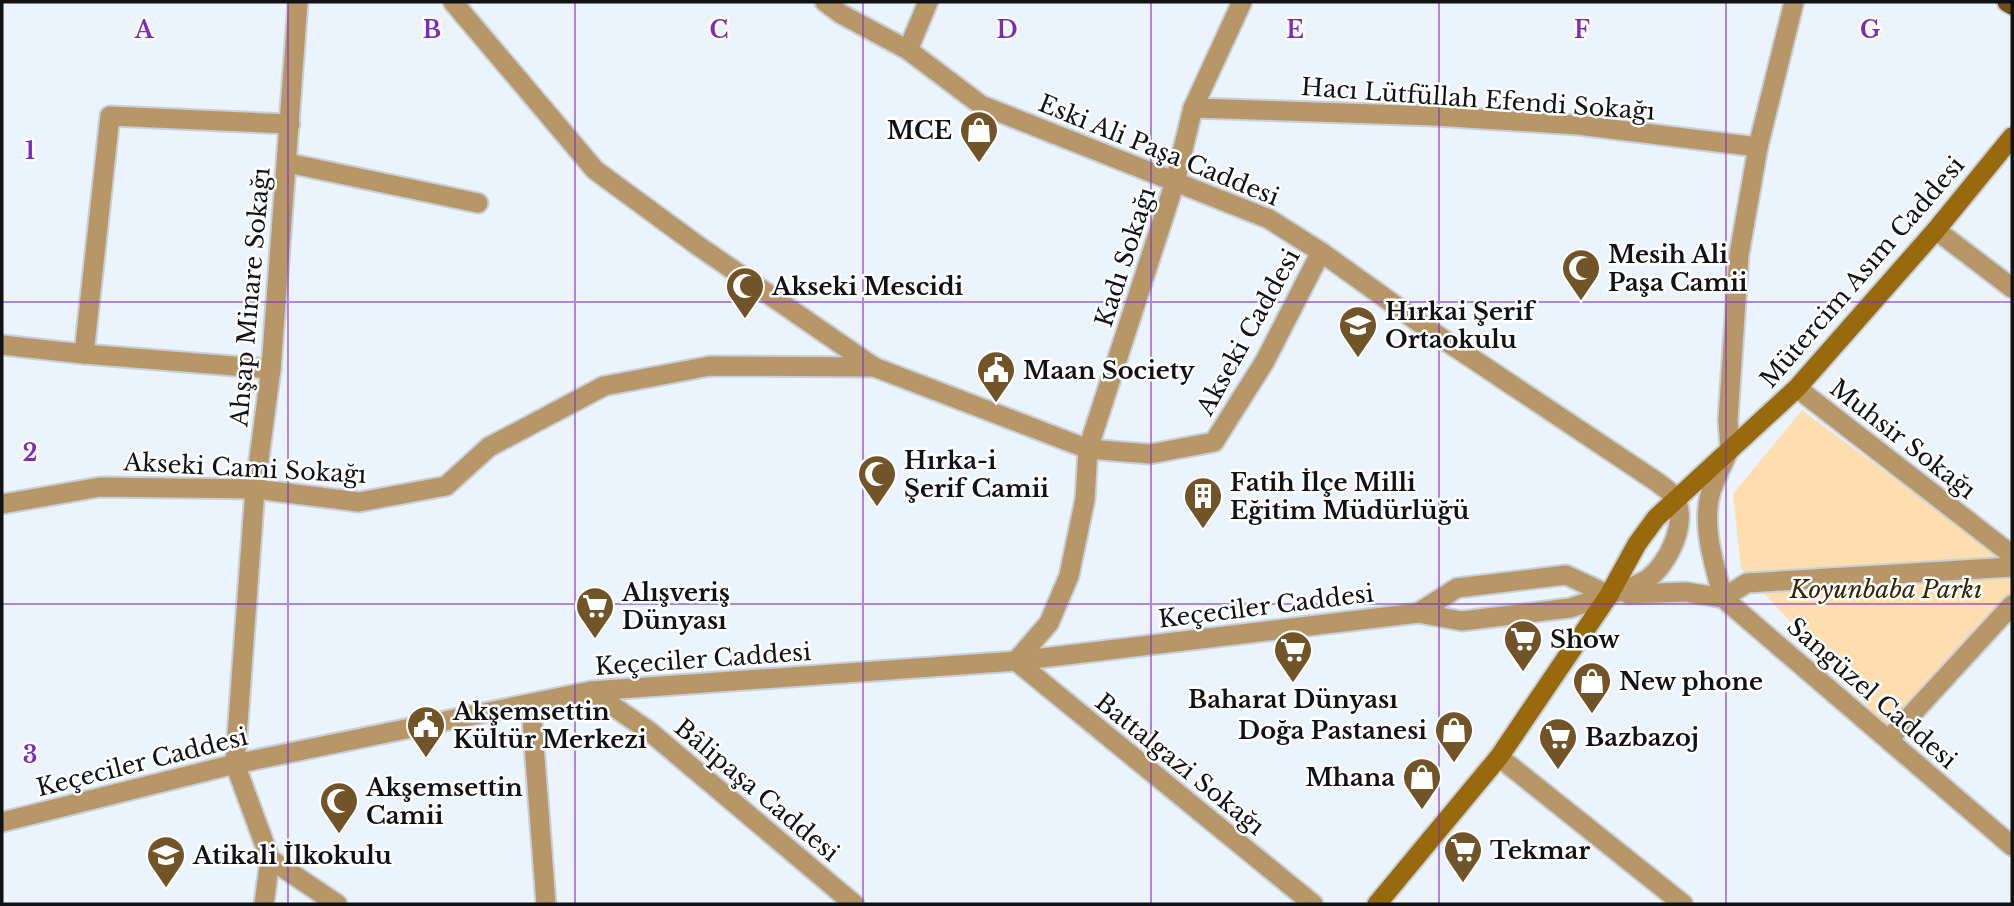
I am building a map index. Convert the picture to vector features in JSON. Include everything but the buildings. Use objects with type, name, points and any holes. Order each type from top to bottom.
[{"type":"main road","points":[[2007,2],[2012,5]]},
{"type":"main road","name":"Mütercim Asım Caddesi","points":[[1377,904],[1499,757],[1609,595],[1637,544],[1656,517],[1797,388],[1936,230],[2012,137]]},
{"type":"street","name":"Ahşap Minare Sokağı","points":[[235,764],[255,489],[271,369],[298,2]]},
{"type":"street","name":"Akseki Caddesi","points":[[453,2],[595,170],[697,245],[874,367],[1088,449],[1150,454],[1214,442],[1265,360],[1321,252]]},
{"type":"street","name":"Eski Ali Paşa Caddesi","points":[[825,2],[841,14],[908,50],[981,105],[1269,219],[1657,482],[1675,498]]},
{"type":"street","points":[[908,50],[928,2]]},
{"type":"street","name":"Kadı Sokağı","points":[[1016,661],[1049,623],[1069,576],[1085,499],[1088,449],[1175,182],[1193,108],[1242,2]]},
{"type":"street","points":[[1723,598],[1709,540],[1707,515],[1711,491],[1730,448],[1728,420],[1739,255],[1758,147],[1794,2]]},
{"type":"street","name":"Hacı Lütfüllah Efendi Sokağı","points":[[1193,108],[1435,116],[1578,125],[1758,147]]},
{"type":"street","points":[[84,354],[110,116],[290,124]]},
{"type":"street","points":[[288,163],[478,203]]},
{"type":"street","points":[[1936,230],[2012,288]]},
{"type":"street","points":[[2,345],[271,369]]},
{"type":"street","name":"Akseki Cami Sokağı","points":[[2,504],[100,486],[255,489],[359,502],[446,486],[489,447],[604,386],[710,366],[874,367]]},
{"type":"street","name":"Muhsir Sokağı","points":[[1797,388],[2012,555]]},
{"type":"street","points":[[1609,595],[1645,581],[1660,569],[1678,529],[1679,513],[1675,498]]},
{"type":"street","points":[[1609,595],[1686,592],[1723,598],[1747,583],[2012,567]]},
{"type":"street","name":"Keçeciler Caddesi","points":[[1418,612],[1457,589],[1566,575],[1609,595]]},
{"type":"street","name":"Keçeciler Caddesi","points":[[2,822],[235,764],[591,691],[1016,661],[1418,612],[1462,621],[1570,608],[1609,595]]},
{"type":"street","name":"Sangüzel Caddesi","points":[[1723,598],[2012,846]]},
{"type":"street","points":[[1889,739],[2012,605]]},
{"type":"street","name":"Battalgazi Sokağı","points":[[1016,661],[1312,904]]},
{"type":"street","name":"Bâlipaşa Caddesi","points":[[591,691],[649,731],[854,904]]},
{"type":"street","points":[[531,705],[546,904]]},
{"type":"street","points":[[1499,757],[1683,904]]},
{"type":"street","points":[[235,764],[270,859],[264,904]]},
{"type":"street","points":[[270,859],[337,904]]},
{"type":"green space","name":"Koyunbaba Parkı","points":[[1802,410],[1983,544],[2012,572],[2012,594],[1886,726],[1741,568],[1733,494]]},
{"type":"place","name":"MCE","points":[[979,164]]},
{"type":"place","name":"Mesih Ali Paşa Camii","points":[[1581,302]]},
{"type":"place","name":"Akseki Mescidi","points":[[745,320]]},
{"type":"place","name":"Hırkai Şerif Ortaokulu","points":[[1358,359]]},
{"type":"place","name":"Maan Society","points":[[996,404]]},
{"type":"place","name":"Hırka-i Şerif Camii","points":[[877,508]]},
{"type":"place","name":"Fatih İlçe Milli Eğitim Müdürlüğü","points":[[1203,530]]},
{"type":"place","name":"Alışveriş Dünyası","points":[[595,640]]},
{"type":"place","name":"Show","points":[[1523,673]]},
{"type":"place","name":"Baharat Dünyası","points":[[1293,684]]},
{"type":"place","name":"New phone","points":[[1592,715]]},
{"type":"place","name":"Akşemsettin Kültür Merkezi","points":[[426,759]]},
{"type":"place","name":"Doğa Pastanesi","points":[[1454,764]]},
{"type":"place","name":"Bazbazoj","points":[[1558,771]]},
{"type":"place","name":"Mhana","points":[[1422,811]]},
{"type":"place","name":"Akşemsettin Camii","points":[[339,835]]},
{"type":"place","name":"Tekmar","points":[[1463,884]]},
{"type":"place","name":"Atikali İlkokulu","points":[[166,889]]}]
